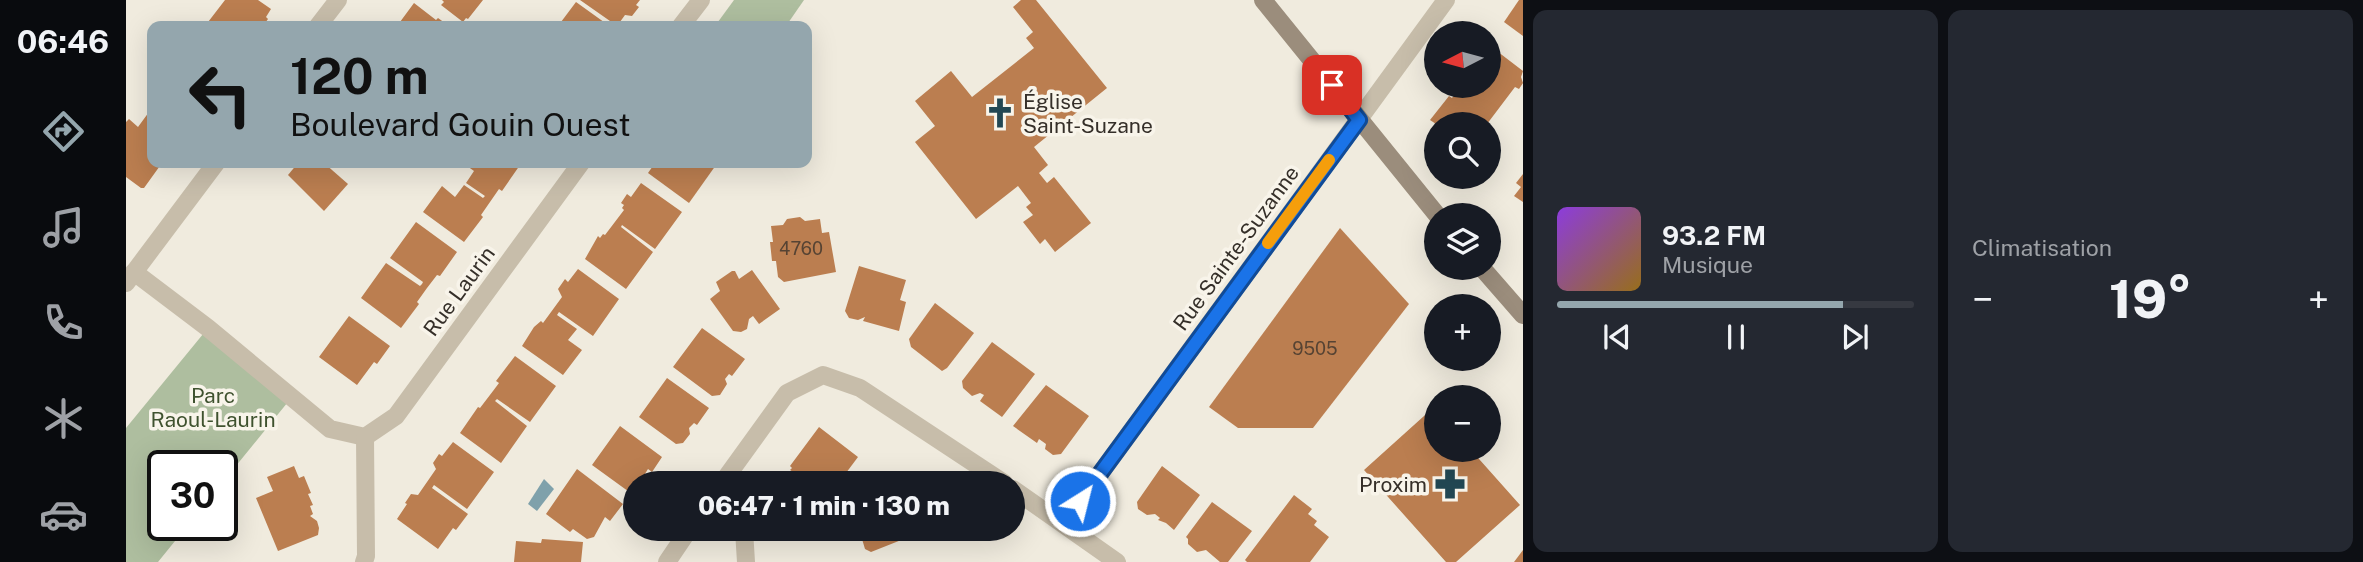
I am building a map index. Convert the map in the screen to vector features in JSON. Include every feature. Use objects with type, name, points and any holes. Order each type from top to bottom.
[{"type":"main road","points":[[1263,0],[1427,203]]},
{"type":"main road","points":[[1492,280],[1523,315]]},
{"type":"street","points":[[322,21],[338,0]]},
{"type":"street","points":[[685,21],[701,0]]},
{"type":"street","name":"Rue Sainte-Suzanne","points":[[1064,523],[1446,0]]},
{"type":"street","points":[[212,168],[130,277],[208,328],[331,429],[365,437],[364,562]]},
{"type":"street","name":"Rue Laurin","points":[[365,437],[396,416],[577,168]]},
{"type":"street","points":[[731,471],[787,393],[823,375],[860,388],[986,471]]},
{"type":"street","points":[[1025,497],[1117,562]]},
{"type":"street","points":[[667,562],[681,541]]},
{"type":"street","points":[[745,541],[746,562]]},
{"type":"green space","points":[[734,0],[804,0],[789,21],[719,21]]},
{"type":"green space","name":"Parc Raoul-Laurin","points":[[208,328],[292,397],[238,463],[238,450],[147,450],[147,541],[175,541],[158,562],[126,562],[126,428]]},
{"type":"water","points":[[544,479],[554,489],[537,511],[528,504]]},
{"type":"building","points":[[225,0],[258,0],[271,9],[267,21],[209,21]]},
{"type":"building","points":[[442,0],[483,0],[464,21],[441,5],[444,2]]},
{"type":"building","points":[[580,0],[640,0],[636,5],[639,7],[632,16],[625,15],[621,21],[610,21]]},
{"type":"building","name":"Église Saint-Suzane","points":[[1021,0],[1036,0],[1107,88],[1034,147],[1048,165],[1039,173],[1047,183],[1054,177],[1091,223],[1055,252],[1045,239],[1040,244],[1023,222],[1033,215],[1026,207],[1031,203],[1018,186],[976,219],[915,142],[935,126],[915,101],[951,71],[972,97],[1034,48],[1026,38],[1033,32],[1013,7]]},
{"type":"building","points":[[1519,0],[1523,0],[1523,36],[1504,22]]},
{"type":"building","points":[[576,2],[602,21],[562,21]]},
{"type":"building","points":[[414,3],[436,20],[438,18],[442,21],[401,21]]},
{"type":"building","points":[[1502,55],[1523,71],[1523,83],[1519,89],[1515,87],[1496,112],[1436,112],[1447,98],[1502,98]]},
{"type":"building","points":[[147,115],[147,168],[158,168],[144,188],[126,177],[126,122],[129,119],[138,127]]},
{"type":"building","points":[[294,168],[330,168],[348,184],[324,211],[288,175]]},
{"type":"building","points":[[470,168],[518,168],[502,191],[499,189],[464,242],[423,212],[442,186],[455,197],[464,185],[483,198],[485,196],[466,183],[474,171]]},
{"type":"building","points":[[652,168],[714,168],[689,203],[648,173]]},
{"type":"building","points":[[1523,174],[1523,202],[1514,196],[1521,187],[1516,183]]},
{"type":"building","points":[[641,183],[682,212],[655,249],[622,225],[621,227],[653,252],[626,289],[585,259],[598,236],[600,238],[605,235],[624,210],[621,203],[627,194],[631,197]]},
{"type":"building","points":[[800,217],[805,221],[820,219],[822,233],[829,232],[836,272],[784,282],[778,277],[776,261],[772,261],[771,226],[783,225],[787,219]]},
{"type":"building","points":[[416,222],[457,252],[440,276],[437,275],[427,288],[401,328],[361,298],[386,263],[420,286],[422,284],[423,282],[390,258]]},
{"type":"building","points":[[1340,228],[1409,304],[1313,428],[1238,428],[1209,407]]},
{"type":"building","points":[[859,266],[906,280],[900,300],[906,302],[899,331],[863,321],[865,317],[858,320],[849,318],[845,311]]},
{"type":"building","points":[[578,269],[619,299],[593,336],[559,312],[557,315],[577,329],[568,340],[582,350],[563,375],[522,346],[534,327],[541,321],[543,323],[562,297],[558,289],[565,279],[568,282]]},
{"type":"building","points":[[752,270],[780,309],[759,324],[753,316],[749,319],[747,329],[741,332],[733,331],[710,299],[720,291],[716,282],[732,271],[735,271],[739,279]]},
{"type":"building","points":[[935,303],[974,333],[942,371],[911,347],[909,339]]},
{"type":"building","points":[[349,316],[390,346],[357,385],[319,357]]},
{"type":"building","points":[[702,328],[745,359],[732,376],[729,374],[725,379],[727,384],[720,395],[712,396],[673,367]]},
{"type":"building","points":[[992,342],[1035,374],[1002,417],[980,401],[984,395],[980,393],[972,396],[963,388],[962,381]]},
{"type":"building","points":[[515,356],[556,386],[530,422],[497,399],[495,401],[527,426],[501,463],[460,433],[499,383],[496,381]]},
{"type":"building","points":[[667,378],[709,408],[697,425],[694,423],[689,428],[690,434],[683,443],[676,444],[639,417]]},
{"type":"building","points":[[1046,385],[1089,416],[1061,454],[1053,455],[1045,449],[1046,444],[1039,439],[1037,443],[1013,426]]},
{"type":"building","points":[[1424,416],[1424,462],[1482,462],[1520,505],[1456,562],[1446,562],[1364,470]]},
{"type":"building","points":[[620,426],[662,457],[653,471],[623,471],[623,487],[592,465]]},
{"type":"building","points":[[819,427],[858,457],[848,471],[792,471],[790,466]]},
{"type":"building","points":[[453,442],[494,472],[467,509],[434,485],[432,488],[468,514],[456,530],[453,528],[438,549],[397,519],[411,494],[418,495],[436,469],[433,463],[439,454],[442,456]]},
{"type":"building","points":[[294,466],[299,478],[304,476],[311,493],[308,494],[313,505],[310,506],[313,514],[310,516],[317,521],[318,535],[278,551],[256,498],[273,491],[267,477]]},
{"type":"building","points":[[1162,466],[1200,495],[1174,530],[1158,520],[1160,518],[1155,514],[1147,515],[1138,509],[1137,502]]},
{"type":"building","points":[[577,469],[623,504],[610,521],[605,517],[594,537],[587,539],[573,529],[570,532],[546,514]]},
{"type":"building","points":[[1294,495],[1312,509],[1308,514],[1317,521],[1314,525],[1329,537],[1310,562],[1247,562],[1245,560]]},
{"type":"building","points":[[1212,502],[1252,531],[1228,562],[1220,562],[1206,550],[1197,552],[1188,544],[1186,537]]},
{"type":"building","points":[[542,539],[583,542],[581,562],[514,562],[516,541],[541,543]]},
{"type":"building","points":[[863,541],[899,541],[871,552],[865,549]]},
{"type":"building","points":[[1523,550],[1523,562],[1514,562]]},
{"type":"slow traffic","points":[[1268,243],[1329,160]]},
{"type":"place","name":"Église Saint-Suzane","points":[[1000,113]]},
{"type":"place","name":"Proxim","points":[[1450,484]]},
{"type":"route","points":[[1080,501],[1359,120],[1332,85]]}]
